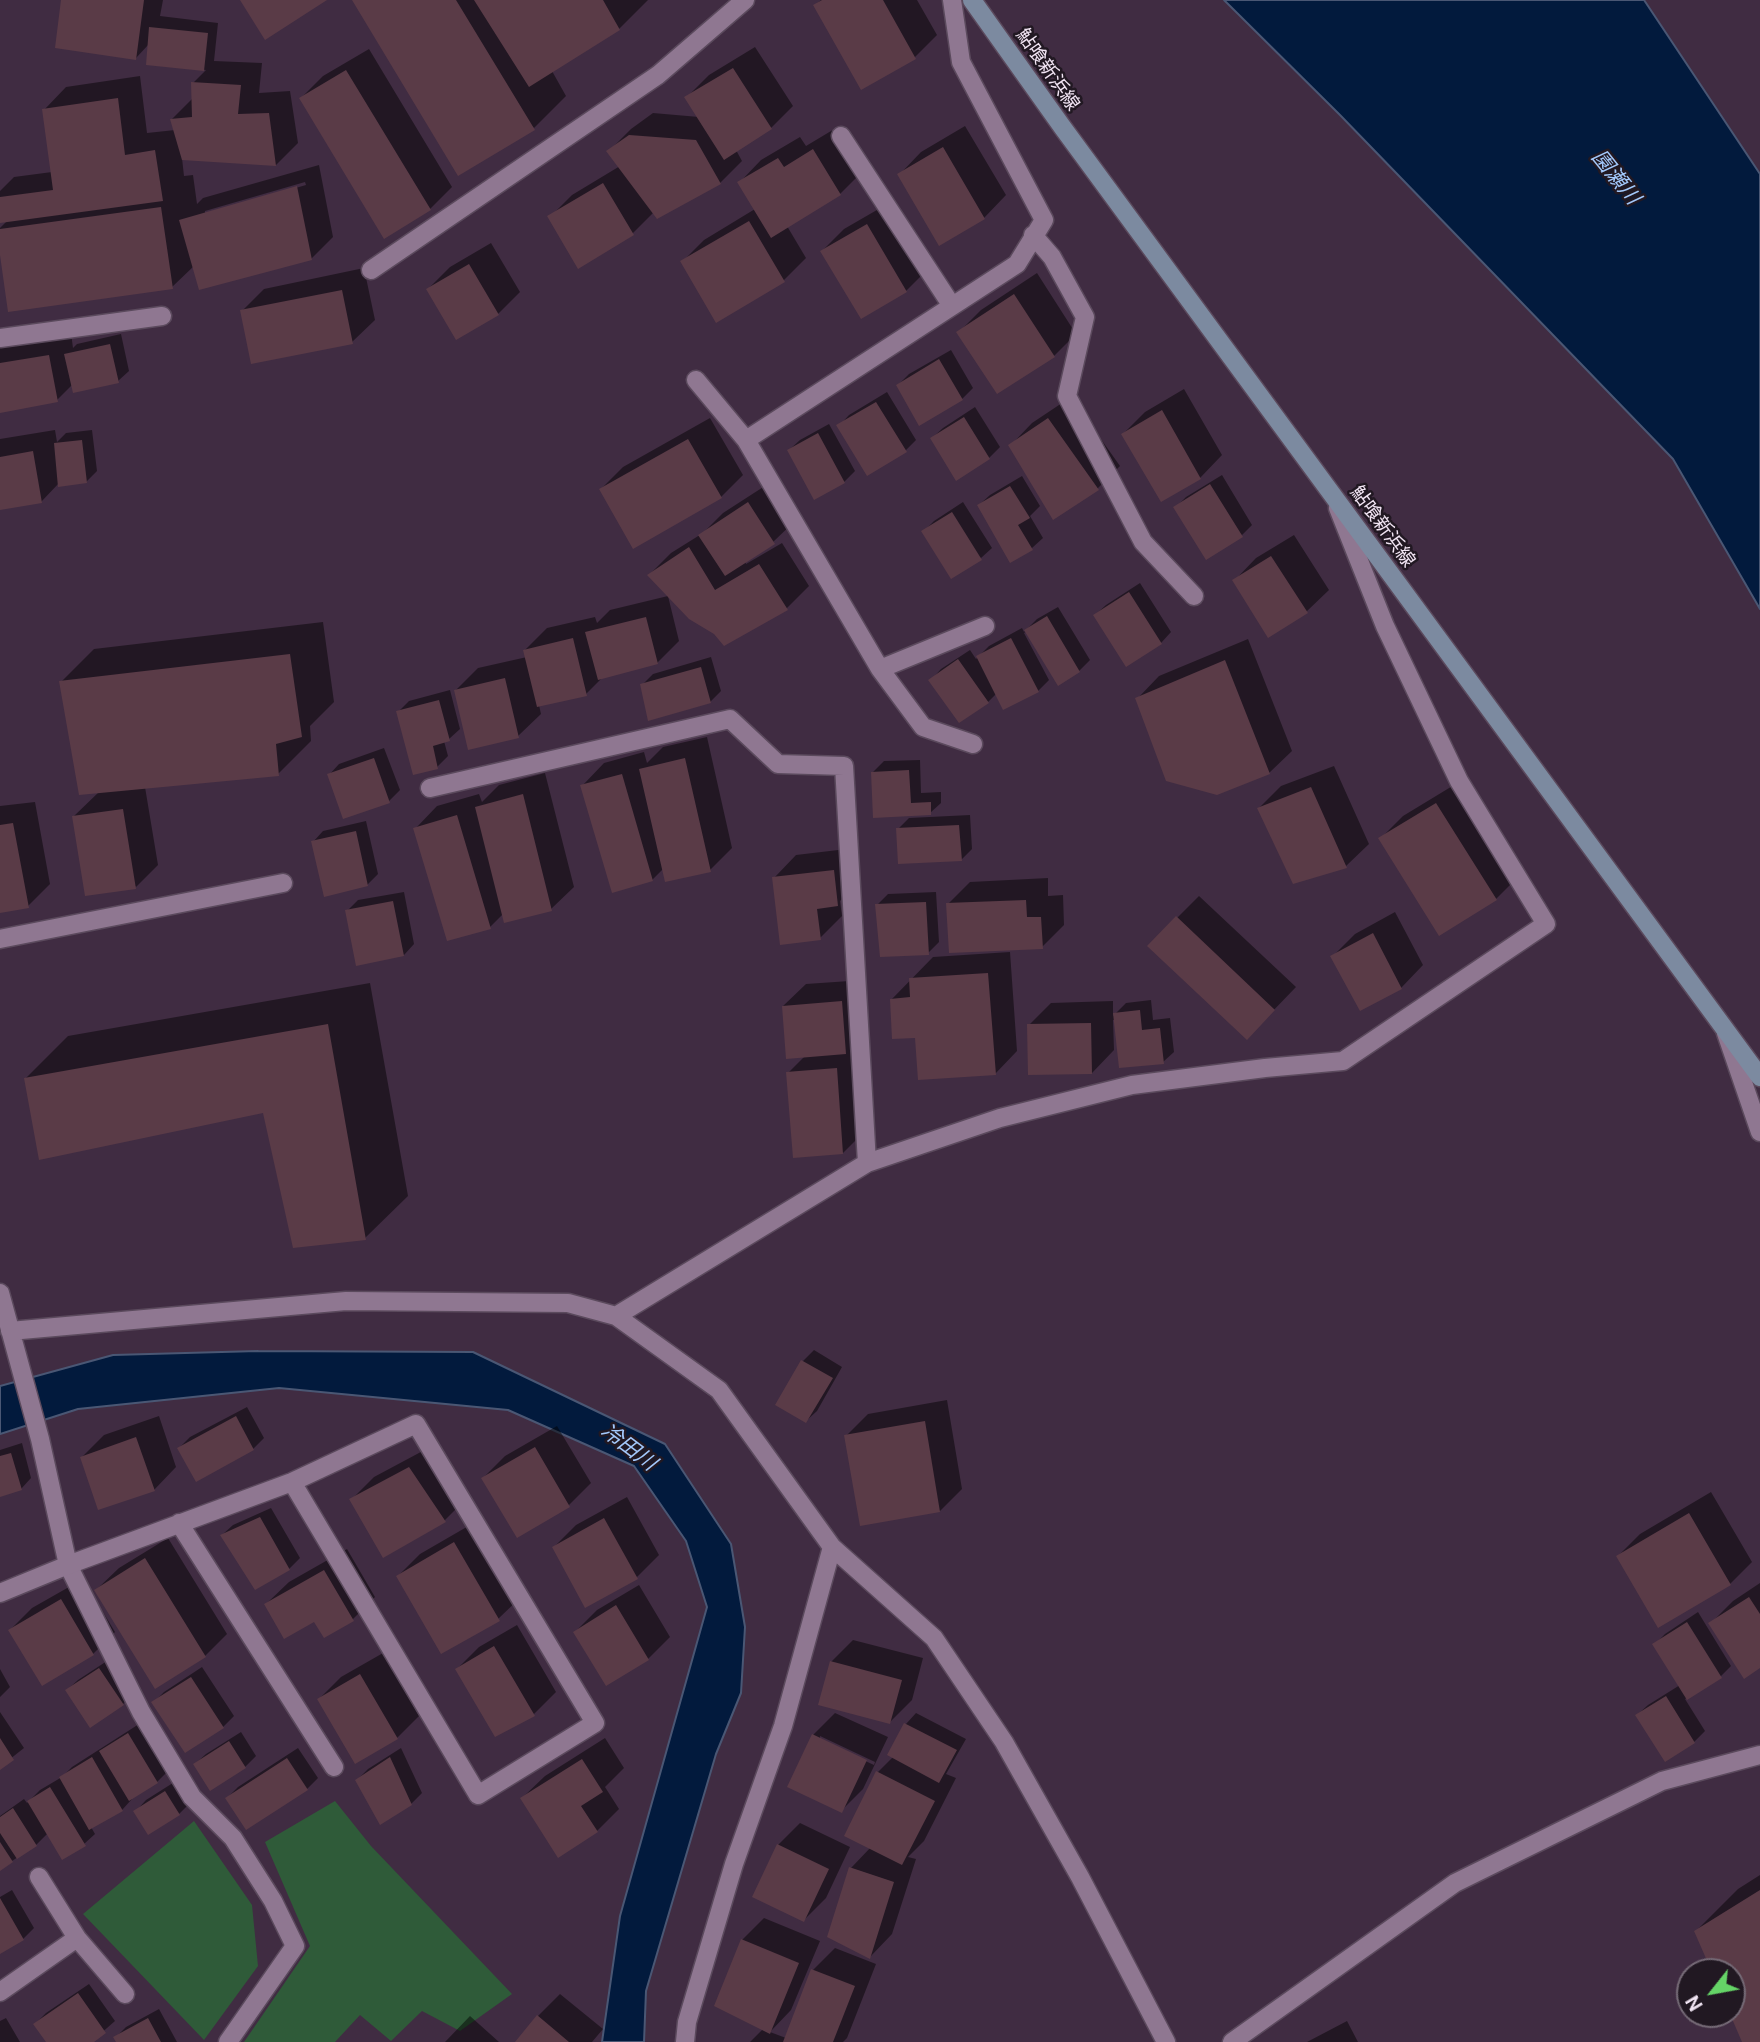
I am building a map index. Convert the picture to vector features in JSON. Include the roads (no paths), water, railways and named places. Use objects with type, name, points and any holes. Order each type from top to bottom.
[{"type":"main road","name":"鮎喰新浜線","points":[[972,0],[1055,117],[1760,1077]]},
{"type":"street","points":[[371,270],[658,75],[745,0]]},
{"type":"street","points":[[746,440],[1017,264],[1044,220],[961,62],[952,0]]},
{"type":"street","points":[[841,136],[952,306]]},
{"type":"street","points":[[1033,235],[1052,257],[1085,317],[1067,396],[1143,542],[1194,596]]},
{"type":"street","points":[[0,338],[162,316]]},
{"type":"street","points":[[696,380],[746,440],[880,669],[923,727],[973,744]]},
{"type":"street","points":[[616,1316],[867,1163],[1000,1118],[1132,1085],[1343,1061],[1546,924],[1460,781],[1385,626],[1334,497]]},
{"type":"street","points":[[880,669],[985,626]]},
{"type":"street","points":[[430,788],[730,719],[778,764],[844,766],[867,1163]]},
{"type":"street","points":[[0,940],[283,883]]},
{"type":"street","points":[[1724,1028],[1760,1132]]},
{"type":"street","points":[[0,1293],[40,1439],[68,1564],[141,1712],[192,1797],[233,1838],[273,1901],[295,1946],[228,2042]]},
{"type":"street","points":[[12,1340],[346,1301],[568,1303],[616,1316],[719,1390],[832,1547],[934,1638],[1004,1742],[1080,1877],[1166,2042]]},
{"type":"street","points":[[0,1594],[68,1564],[292,1482],[416,1424],[595,1723],[478,1795],[292,1482]]},
{"type":"street","points":[[179,1523],[334,1767]]},
{"type":"street","points":[[685,2042],[687,2022],[734,1864],[783,1726],[832,1547]]},
{"type":"street","points":[[1232,2042],[1455,1883],[1662,1781],[1760,1755]]},
{"type":"street","points":[[38,1877],[77,1938],[125,1994]]},
{"type":"street","points":[[0,1992],[77,1938]]},
{"type":"water","name":"園瀬川","points":[[1224,0],[1644,0],[1760,174],[1760,609],[1673,459],[1340,115]]},
{"type":"water","name":"冷田川","points":[[258,1351],[473,1352],[665,1444],[731,1544],[745,1627],[741,1693],[716,1754],[646,1991],[644,2042],[602,2042],[620,1916],[707,1607],[686,1541],[634,1466],[508,1410],[279,1388],[78,1409],[0,1434],[0,1386],[113,1355]]}]
